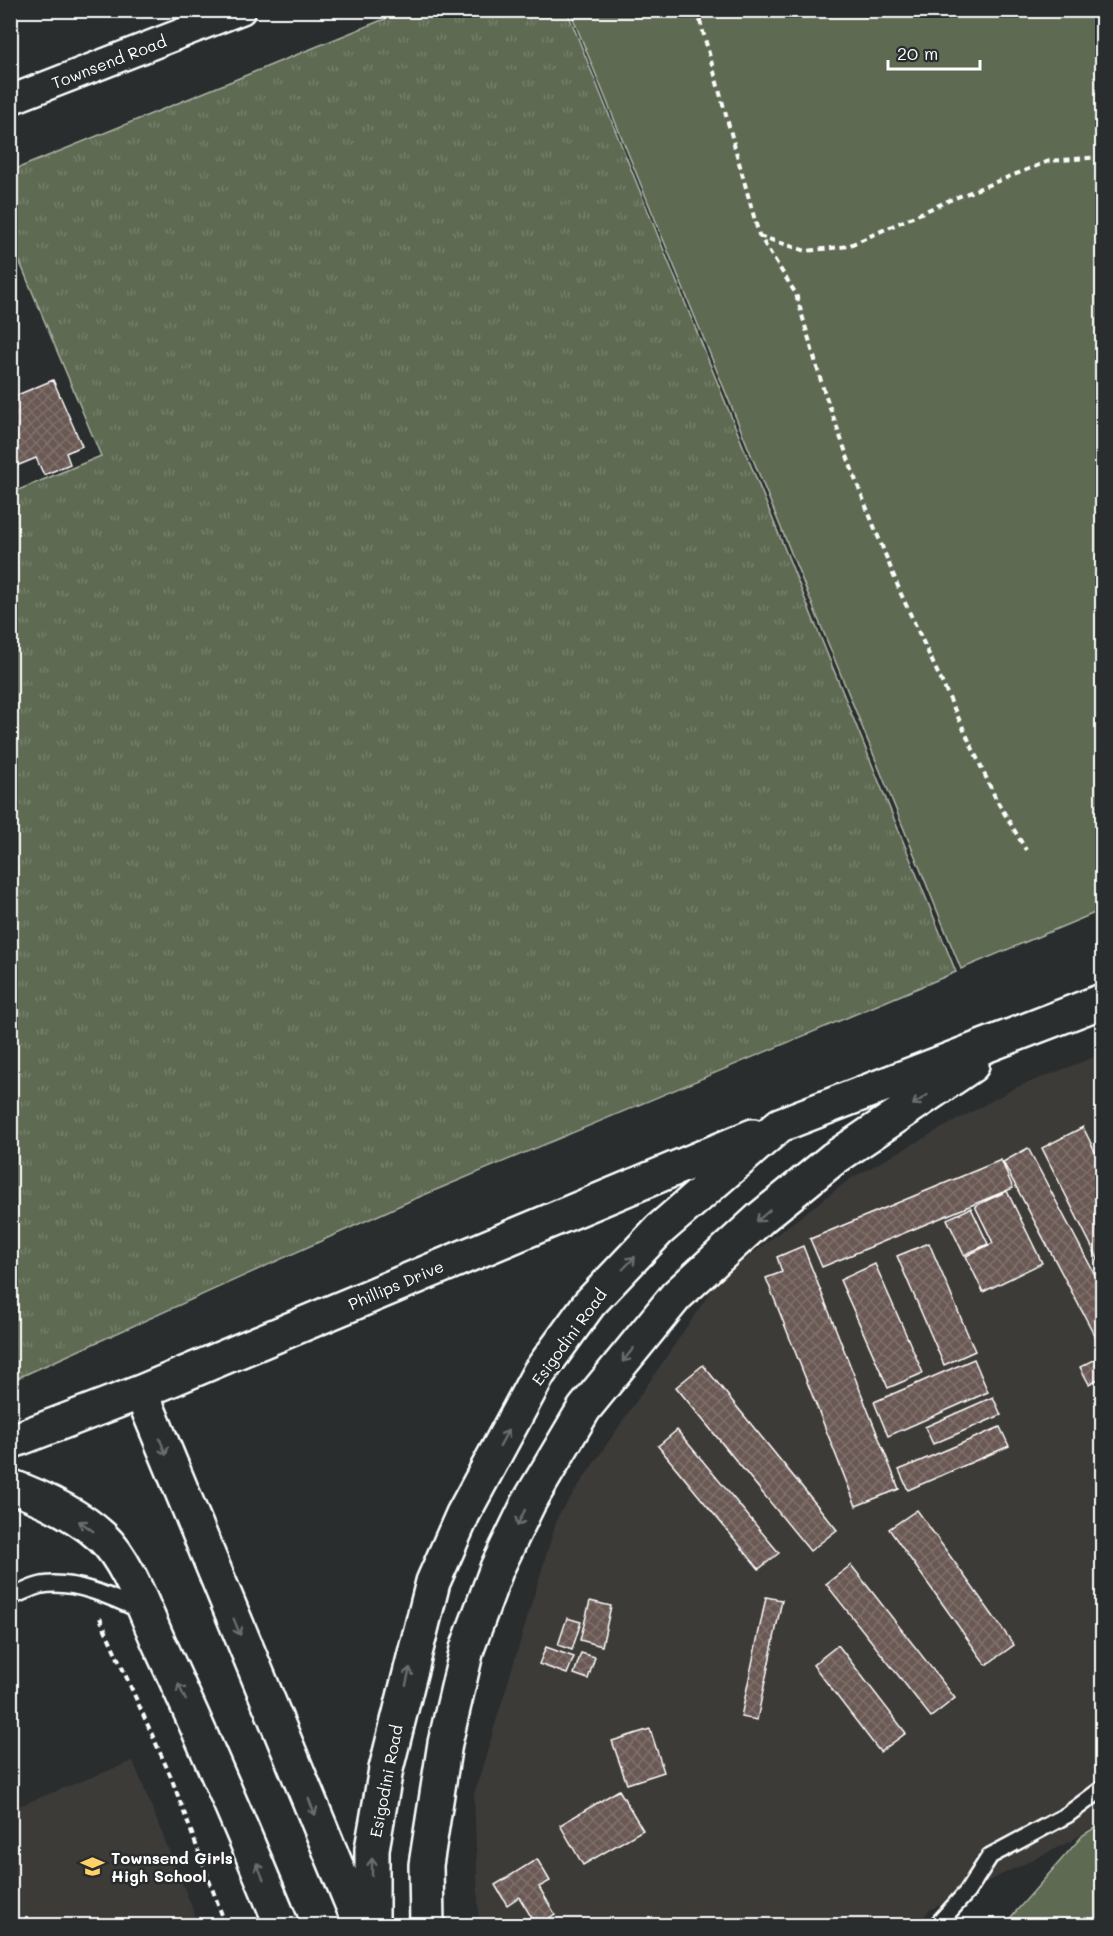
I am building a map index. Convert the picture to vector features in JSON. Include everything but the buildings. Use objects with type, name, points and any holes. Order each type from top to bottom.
[{"type":"main road","name":"Esigodini Road","points":[[372,1926],[372,1849],[386,1769],[433,1582],[463,1514],[539,1373],[589,1304],[659,1230],[780,1125],[1102,1001]]},
{"type":"main road","name":"Esigodini Road","points":[[427,1926],[426,1865],[445,1743],[468,1649],[497,1568],[524,1511],[584,1409],[676,1296],[762,1217],[833,1159],[1021,1033]]},
{"type":"main road","name":"Phillips Drive","points":[[10,1442],[141,1392],[780,1125]]},
{"type":"main road","points":[[141,1392],[361,1926]]},
{"type":"main road","points":[[10,1486],[38,1496],[69,1513],[103,1538],[127,1571],[216,1767],[282,1926]]},
{"type":"street","name":"Townsend Road","points":[[10,100],[241,10]]},
{"type":"lane","points":[[10,1597],[40,1586],[63,1585],[92,1591],[146,1613]]},
{"type":"lane","points":[[936,1926],[967,1892],[990,1856],[1067,1815],[1102,1789]]},
{"type":"path","points":[[697,10],[759,236],[796,294],[823,388],[856,481],[901,594],[996,799],[1026,850]]},
{"type":"path","points":[[759,236],[806,251],[848,246],[950,200],[1048,161],[1102,157]]},
{"type":"path","points":[[92,1591],[99,1617],[171,1777],[226,1926]]},
{"type":"shaded area","points":[[1102,1054],[1102,1821],[1071,1841],[929,1910],[918,1925],[479,1926],[474,1795],[558,1516],[720,1278],[850,1179],[1015,1088]]},
{"type":"shaded area","name":"Townsend Girls High School","points":[[133,1761],[199,1925],[11,1925],[11,1809]]},
{"type":"green space","points":[[404,11],[567,11],[956,972],[412,1200],[11,1381],[11,493],[101,456],[11,241],[11,171]]},
{"type":"green space","points":[[570,11],[1102,11],[1102,910],[961,969]]},
{"type":"green space","points":[[1102,1823],[1102,1925],[1004,1925],[1083,1835]]},
{"type":"place","name":"Townsend Girls High School","points":[[93,1867]]}]
